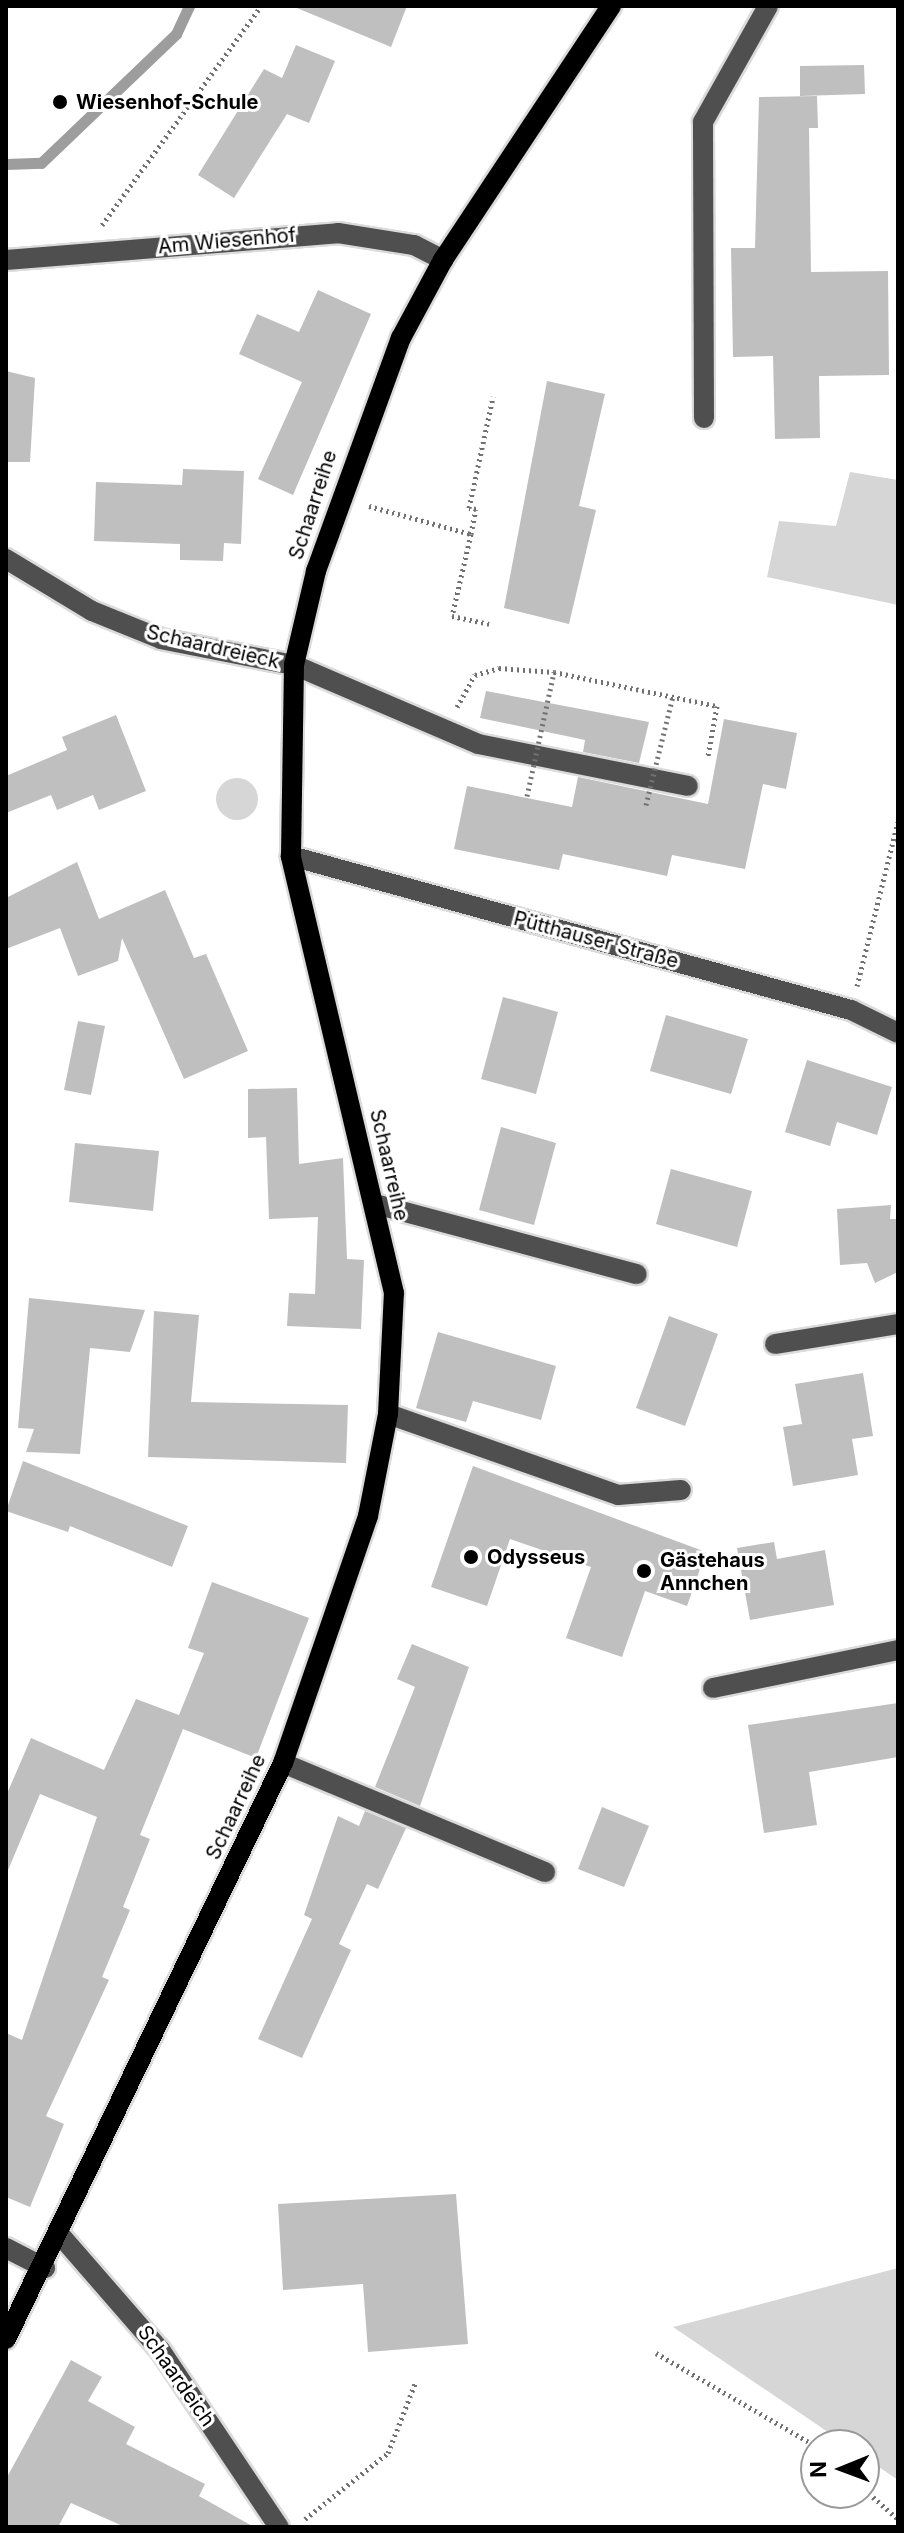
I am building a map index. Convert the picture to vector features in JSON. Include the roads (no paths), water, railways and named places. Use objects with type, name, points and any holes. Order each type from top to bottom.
[{"type":"main road","name":"Schaarreihe","points":[[6,2339],[61,2236],[283,1763],[360,1543],[388,1414],[394,1293],[291,856],[294,665],[341,499],[401,338],[443,260],[611,6]]},
{"type":"street","points":[[704,418],[703,122],[768,6]]},
{"type":"street","name":"Am Wiesenhof","points":[[6,260],[338,233],[380,236],[443,260]]},
{"type":"street","name":"Schaardreieck","points":[[6,559],[92,611],[161,639],[294,665],[478,744],[688,786]]},
{"type":"street","name":"Pütthauser Straße","points":[[291,856],[851,1010],[898,1033]]},
{"type":"street","points":[[375,1204],[637,1274]]},
{"type":"street","points":[[775,1344],[898,1324]]},
{"type":"street","points":[[388,1414],[618,1495],[681,1490]]},
{"type":"street","points":[[713,1688],[898,1650]]},
{"type":"street","points":[[283,1763],[545,1872]]},
{"type":"street","name":"Schaardeich","points":[[61,2236],[161,2351],[279,2527]]},
{"type":"street","points":[[6,2248],[45,2268]]},
{"type":"waterway","points":[[6,164],[41,163],[176,34],[189,6]]},
{"type":"place","name":"Wiesenhof-Schule","points":[[60,102]]},
{"type":"place","name":"Odysseus","points":[[471,1557]]},
{"type":"place","name":"Gästehaus Annchen","points":[[644,1571]]}]
